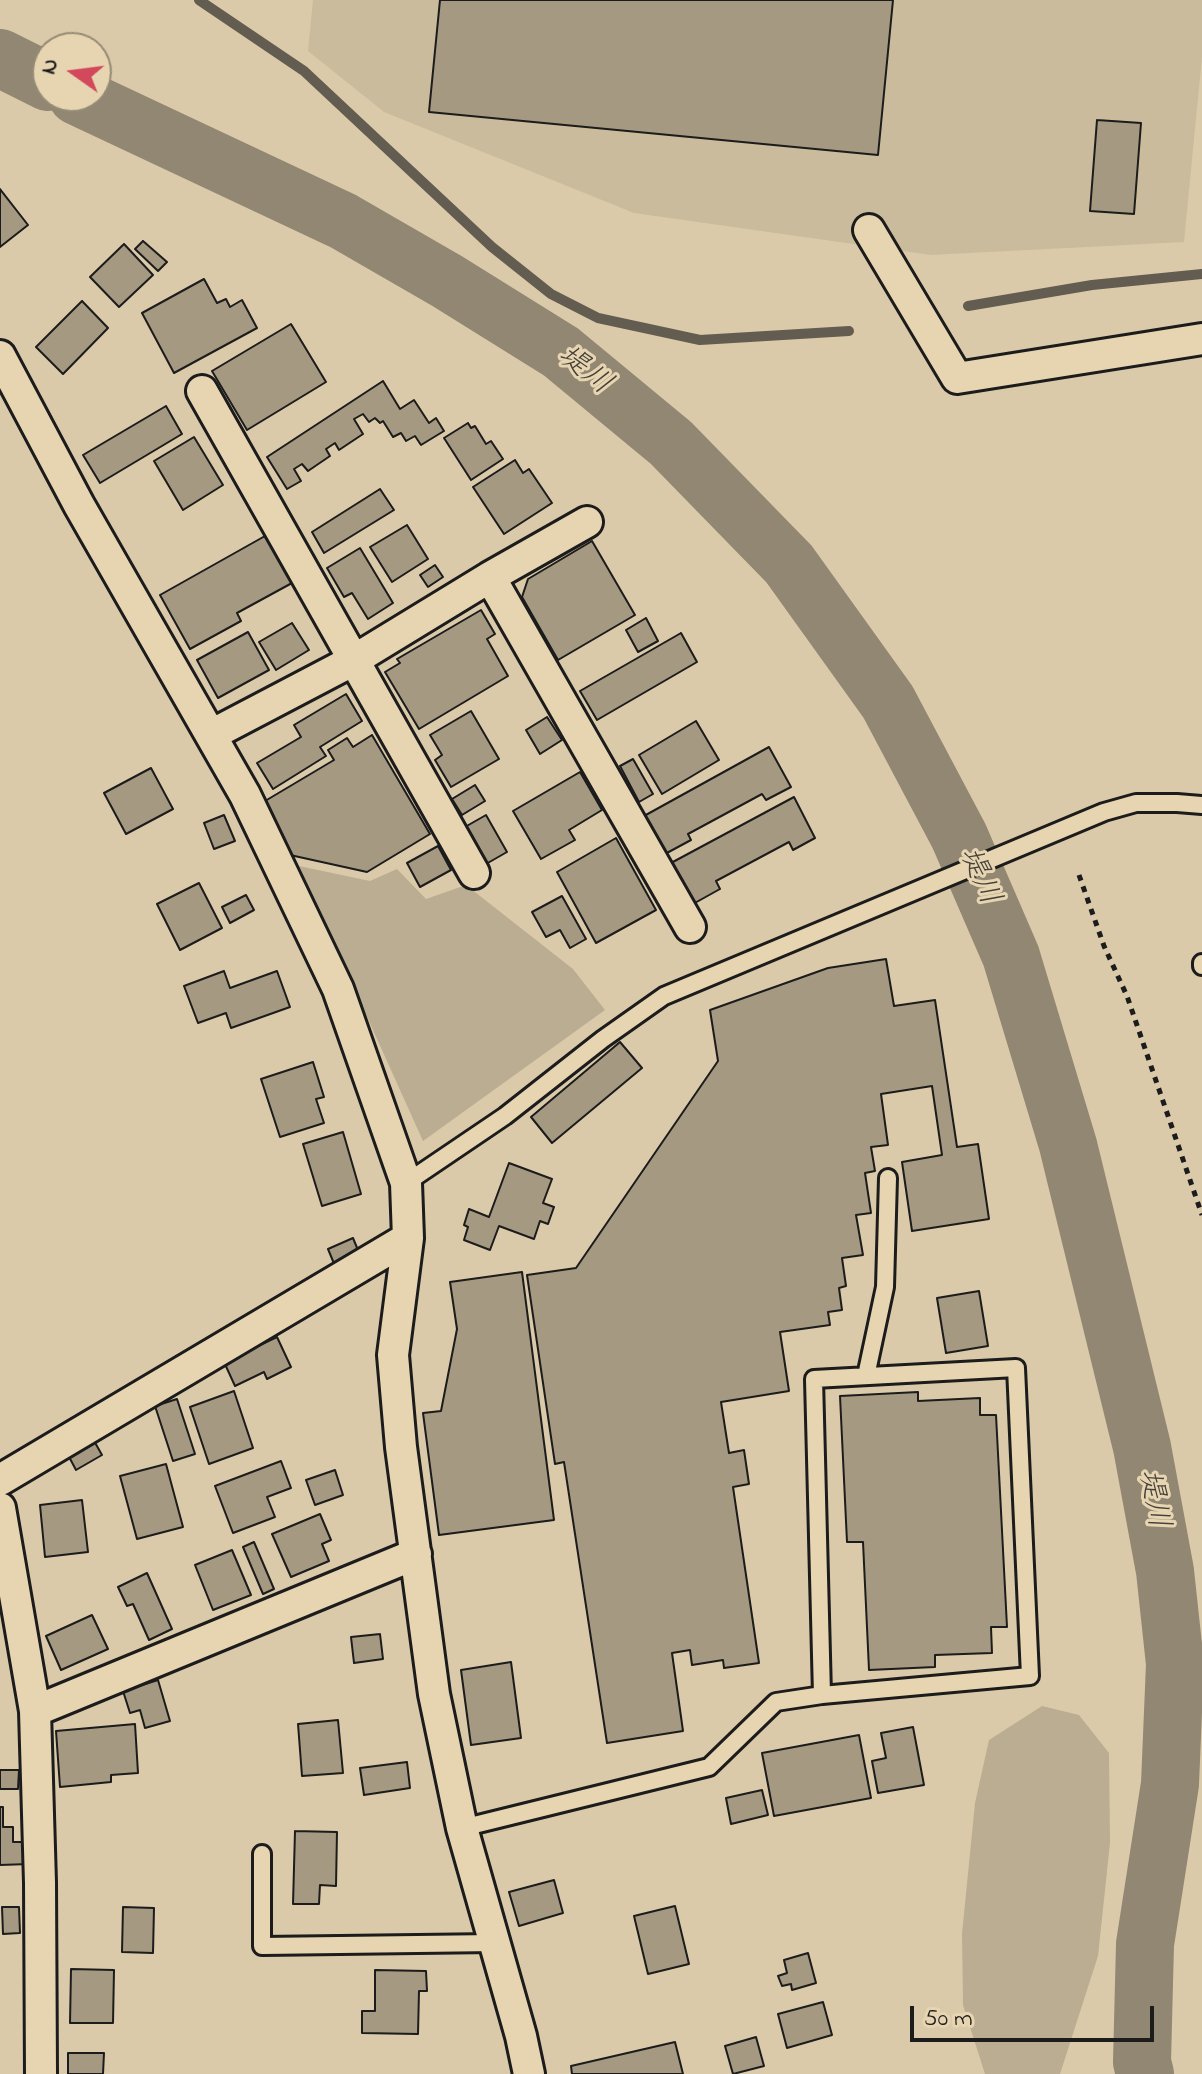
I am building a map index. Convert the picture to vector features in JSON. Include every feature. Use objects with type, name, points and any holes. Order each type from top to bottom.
[{"type":"street","points":[[869,230],[957,378],[1202,339]]},
{"type":"street","points":[[0,356],[79,505],[245,795],[338,989],[406,1183],[408,1238],[393,1355],[401,1447],[434,1694],[462,1828],[529,2074]]},
{"type":"street","points":[[202,391],[474,873]]},
{"type":"street","points":[[211,735],[354,660],[587,522]]},
{"type":"street","points":[[490,577],[690,927]]},
{"type":"street","points":[[0,1480],[408,1238]]},
{"type":"street","points":[[0,1508],[35,1711],[41,2074]]},
{"type":"street","points":[[35,1711],[416,1554]]},
{"type":"lane","points":[[406,1183],[505,1116],[603,1039],[664,996],[1104,812],[1136,803],[1202,805]]},
{"type":"lane","points":[[866,1376],[885,1287],[888,1178]]},
{"type":"lane","points":[[462,1828],[709,1767],[776,1702],[1030,1676],[1016,1368],[814,1379],[822,1695]]},
{"type":"lane","points":[[262,1854],[262,1946],[495,1943]]},
{"type":"path","points":[[1079,875],[1104,946],[1127,996],[1202,1215]]},
{"type":"shaded area","points":[[313,0],[1202,0],[1202,57],[1184,242],[931,255],[634,213],[384,112],[308,51]]},
{"type":"shaded area","points":[[299,866],[370,881],[397,869],[426,899],[466,885],[573,969],[605,1010],[423,1141]]},
{"type":"shaded area","points":[[1042,1706],[1079,1715],[1109,1753],[1110,1843],[1098,1956],[1060,2074],[985,2074],[963,2005],[962,1934],[975,1803],[989,1740]]},
{"type":"building","points":[[440,0],[893,0],[878,155],[429,112]]},
{"type":"building","points":[[1097,120],[1141,123],[1134,214],[1090,211]]},
{"type":"building","points":[[0,189],[28,225],[0,247]]},
{"type":"building","points":[[143,241],[167,262],[158,271],[135,249]]},
{"type":"building","points":[[124,244],[153,275],[119,307],[90,277]]},
{"type":"building","points":[[204,279],[217,303],[226,299],[230,307],[242,300],[257,328],[174,373],[142,313]]},
{"type":"building","points":[[82,301],[108,328],[63,374],[36,347]]},
{"type":"building","points":[[291,324],[326,382],[247,430],[212,371]]},
{"type":"building","points":[[383,381],[400,409],[414,400],[429,423],[436,418],[444,431],[421,445],[415,436],[406,441],[401,433],[393,437],[383,421],[380,423],[375,418],[369,422],[363,414],[354,419],[363,434],[339,450],[335,443],[326,449],[330,456],[308,471],[302,464],[294,469],[301,481],[287,489],[267,457]]},
{"type":"building","points":[[166,406],[182,434],[100,483],[83,455]]},
{"type":"building","points":[[468,423],[471,428],[475,426],[486,444],[491,441],[503,459],[471,480],[444,438]]},
{"type":"building","points":[[194,437],[223,485],[183,510],[154,461]]},
{"type":"building","points":[[515,460],[523,473],[529,469],[552,503],[504,534],[473,487]]},
{"type":"building","points":[[380,489],[394,510],[324,553],[312,532]]},
{"type":"building","points":[[407,525],[428,559],[392,582],[370,547]]},
{"type":"building","points":[[265,536],[292,583],[237,613],[241,621],[190,649],[160,595]]},
{"type":"building","points":[[592,541],[635,615],[558,660],[522,597],[528,579]]},
{"type":"building","points":[[360,548],[393,603],[368,619],[352,593],[344,597],[327,568]]},
{"type":"building","points":[[435,565],[443,577],[428,587],[420,575]]},
{"type":"building","points":[[481,610],[495,634],[487,639],[508,676],[419,729],[385,672],[400,663],[397,659]]},
{"type":"building","points":[[646,618],[658,641],[638,652],[626,630]]},
{"type":"building","points":[[292,623],[309,650],[276,670],[259,642]]},
{"type":"building","points":[[248,632],[269,670],[218,698],[197,660]]},
{"type":"building","points":[[681,633],[697,662],[597,720],[580,691]]},
{"type":"building","points":[[346,694],[362,721],[320,747],[326,756],[273,789],[257,763],[301,737],[294,725]]},
{"type":"building","points":[[471,711],[499,759],[451,787],[435,760],[442,755],[430,735]]},
{"type":"building","points":[[547,717],[562,740],[540,754],[526,730]]},
{"type":"building","points":[[696,721],[719,760],[662,794],[639,755]]},
{"type":"building","points":[[372,735],[430,834],[367,872],[290,855],[260,804],[334,760],[328,750],[347,738],[353,747]]},
{"type":"building","points":[[769,747],[791,787],[766,800],[762,794],[688,834],[691,840],[665,854],[644,816]]},
{"type":"building","points":[[633,759],[653,794],[639,802],[620,766]]},
{"type":"building","points":[[151,768],[173,809],[126,834],[104,793]]},
{"type":"building","points":[[580,772],[602,810],[569,830],[575,840],[541,859],[513,811]]},
{"type":"building","points":[[475,785],[485,801],[462,815],[452,799]]},
{"type":"building","points":[[794,797],[815,838],[793,850],[789,842],[716,881],[720,889],[693,904],[671,863]]},
{"type":"building","points":[[224,815],[235,841],[214,849],[204,823]]},
{"type":"building","points":[[486,815],[507,852],[486,864],[465,827]]},
{"type":"building","points":[[616,838],[656,910],[596,943],[557,872]]},
{"type":"building","points":[[438,846],[451,870],[420,887],[407,863]]},
{"type":"building","points":[[199,883],[222,928],[180,950],[157,904]]},
{"type":"building","points":[[246,895],[254,910],[230,923],[222,907]]},
{"type":"building","points":[[562,896],[586,939],[570,948],[560,930],[546,937],[532,912]]},
{"type":"building","points":[[886,959],[894,1006],[935,1000],[957,1147],[978,1144],[989,1219],[912,1231],[902,1162],[942,1155],[932,1086],[881,1094],[888,1145],[871,1147],[875,1171],[865,1173],[871,1213],[856,1215],[863,1255],[842,1258],[846,1286],[839,1288],[842,1310],[828,1312],[830,1325],[780,1332],[789,1391],[721,1402],[729,1453],[744,1450],[749,1484],[733,1487],[759,1663],[724,1668],[723,1660],[692,1665],[690,1650],[672,1653],[683,1731],[607,1743],[564,1462],[555,1464],[527,1275],[576,1268],[718,1061],[710,1010],[828,968]]},
{"type":"building","points":[[224,971],[230,988],[277,971],[290,1007],[231,1028],[226,1013],[198,1023],[184,986]]},
{"type":"building","points":[[620,1042],[642,1068],[552,1143],[531,1117]]},
{"type":"building","points":[[313,1062],[324,1097],[316,1099],[324,1123],[280,1137],[261,1079]]},
{"type":"building","points":[[343,1132],[361,1194],[322,1206],[303,1144]]},
{"type":"building","points":[[509,1163],[552,1179],[543,1203],[554,1207],[548,1224],[540,1221],[534,1239],[499,1226],[490,1250],[464,1240],[469,1209],[489,1217]]},
{"type":"building","points":[[353,1238],[360,1255],[335,1266],[328,1249]]},
{"type":"building","points":[[522,1272],[554,1520],[439,1535],[423,1413],[441,1411],[457,1329],[450,1282]]},
{"type":"building","points":[[979,1291],[988,1346],[946,1353],[937,1298]]},
{"type":"building","points":[[277,1337],[291,1367],[267,1379],[264,1372],[235,1386],[224,1362]]},
{"type":"building","points":[[234,1391],[253,1448],[209,1464],[190,1407]]},
{"type":"building","points":[[918,1392],[918,1401],[980,1398],[980,1415],[996,1415],[1007,1627],[991,1627],[992,1653],[935,1655],[935,1667],[869,1670],[863,1542],[847,1542],[840,1396]]},
{"type":"building","points":[[177,1399],[195,1454],[173,1461],[155,1406]]},
{"type":"building","points":[[93,1439],[102,1455],[76,1470],[67,1453]]},
{"type":"building","points":[[281,1461],[291,1488],[267,1497],[275,1517],[233,1533],[215,1486]]},
{"type":"building","points":[[166,1464],[183,1527],[137,1539],[120,1476]]},
{"type":"building","points":[[335,1470],[343,1495],[315,1505],[306,1480]]},
{"type":"building","points":[[82,1500],[88,1552],[45,1557],[40,1505]]},
{"type":"building","points":[[320,1514],[331,1540],[322,1544],[329,1561],[291,1577],[272,1534]]},
{"type":"building","points":[[254,1542],[274,1589],[263,1594],[243,1547]]},
{"type":"building","points":[[232,1550],[251,1595],[213,1610],[195,1565]]},
{"type":"building","points":[[147,1573],[172,1629],[149,1640],[133,1604],[127,1606],[118,1587]]},
{"type":"building","points":[[92,1615],[108,1649],[61,1670],[46,1636]]},
{"type":"building","points":[[380,1634],[383,1659],[354,1663],[351,1637]]},
{"type":"building","points":[[511,1662],[521,1738],[471,1745],[461,1670]]},
{"type":"building","points":[[158,1680],[170,1721],[145,1728],[140,1710],[130,1713],[123,1691]]},
{"type":"building","points":[[338,1720],[343,1773],[302,1776],[298,1724]]},
{"type":"building","points":[[135,1724],[138,1773],[111,1775],[111,1782],[60,1787],[56,1731]]},
{"type":"building","points":[[913,1727],[924,1785],[878,1793],[872,1761],[886,1758],[881,1733]]},
{"type":"building","points":[[859,1735],[871,1798],[774,1816],[762,1753]]},
{"type":"building","points":[[407,1762],[410,1788],[364,1795],[360,1768]]},
{"type":"building","points":[[0,1770],[19,1770],[18,1789],[0,1789]]},
{"type":"building","points":[[762,1790],[768,1815],[731,1824],[726,1798]]},
{"type":"building","points":[[0,1807],[3,1807],[3,1827],[13,1827],[13,1842],[28,1842],[29,1864],[0,1865]]},
{"type":"building","points":[[295,1831],[337,1832],[336,1886],[320,1885],[319,1904],[293,1904]]},
{"type":"building","points":[[554,1880],[563,1913],[519,1926],[509,1892]]},
{"type":"building","points":[[675,1906],[689,1964],[648,1974],[634,1916]]},
{"type":"building","points":[[2,1907],[19,1907],[20,1933],[3,1934]]},
{"type":"building","points":[[123,1907],[154,1908],[153,1953],[122,1952]]},
{"type":"building","points":[[808,1953],[816,1983],[792,1990],[791,1984],[782,1986],[778,1976],[787,1973],[784,1960]]},
{"type":"building","points":[[71,1969],[114,1970],[113,2023],[70,2023]]},
{"type":"building","points":[[375,1970],[426,1971],[427,1991],[419,1991],[418,2034],[362,2033],[362,2011],[375,2011]]},
{"type":"building","points":[[823,2002],[832,2035],[787,2048],[778,2014]]},
{"type":"building","points":[[756,2037],[764,2066],[733,2074],[725,2046]]},
{"type":"building","points":[[675,2042],[683,2074],[572,2074],[571,2066]]},
{"type":"building","points":[[68,2053],[104,2053],[103,2074],[68,2074]]},
{"type":"waterway","points":[[199,0],[304,71],[492,247],[551,294],[598,318],[700,340],[849,331]]},
{"type":"waterway","name":"堤川","points":[[0,58],[32,74]]},
{"type":"waterway","name":"堤川","points":[[111,112],[343,221],[447,281],[561,352],[671,443],[789,564],[888,702],[959,836],[1011,956],[1068,1145],[1142,1447],[1165,1571],[1175,1664],[1170,1784],[1145,1944],[1142,2062],[1145,2074]]},
{"type":"waterway","points":[[968,306],[1092,285],[1202,274]]}]
